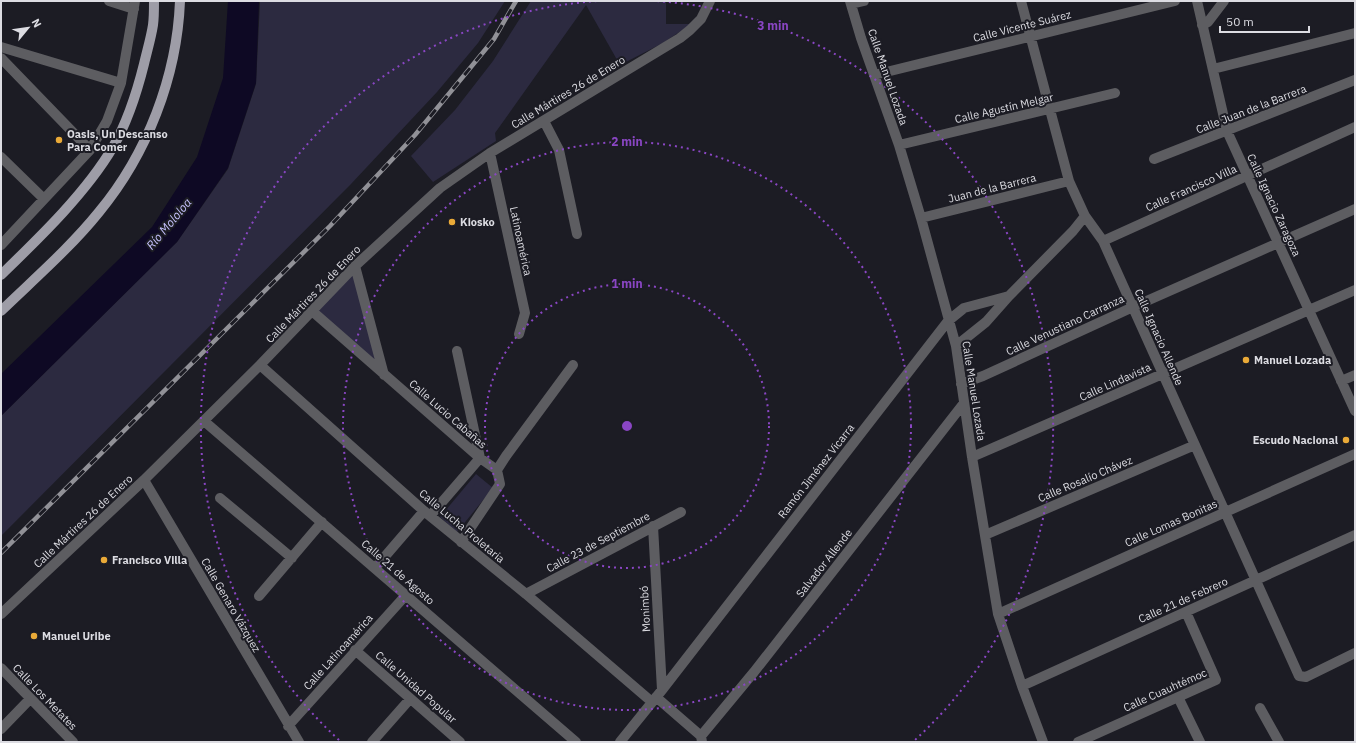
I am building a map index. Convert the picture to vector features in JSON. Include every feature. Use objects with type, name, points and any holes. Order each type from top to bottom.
[{"type":"main road","points":[[1,275],[29,248],[79,194],[114,146],[139,86],[153,25],[154,1]]},
{"type":"main road","points":[[1,311],[57,258],[99,212],[117,188],[135,159],[150,129],[163,93],[178,28],[180,1]]},
{"type":"street","points":[[1,246],[90,150],[107,121],[121,84],[134,5],[109,1]]},
{"type":"street","name":"Calle Mártires 26 de Enero","points":[[1,614],[144,480],[260,365],[355,266],[440,188],[490,153],[680,38],[702,19],[710,1]]},
{"type":"street","points":[[850,3],[864,1]]},
{"type":"street","name":"Calle Ignacio Allende","points":[[1021,1],[1069,181],[1085,216],[1103,241],[1299,676],[1306,677],[1355,653]]},
{"type":"street","name":"Calle Vicente Suárez","points":[[874,75],[1175,1]]},
{"type":"street","name":"Calle Ignacio Zaragoza","points":[[1197,1],[1227,131],[1355,411]]},
{"type":"street","points":[[1202,25],[1208,22],[1224,1]]},
{"type":"street","name":"Calle Manuel Lozada","points":[[850,3],[899,145],[921,218],[956,346],[972,457],[998,614],[1022,686],[1043,742]]},
{"type":"street","points":[[1213,69],[1355,33]]},
{"type":"street","points":[[1,47],[121,84]]},
{"type":"street","points":[[1,58],[90,150]]},
{"type":"street","name":"Calle Juan de la Barrera","points":[[1154,158],[1227,131],[1355,80]]},
{"type":"street","name":"Calle Agustín Melgar","points":[[899,145],[1114,93]]},
{"type":"street","points":[[544,121],[559,150],[577,234]]},
{"type":"street","name":"Calle Francisco Villa","points":[[1103,241],[1355,128]]},
{"type":"street","name":"Latinoamérica","points":[[490,153],[525,313],[519,334]]},
{"type":"street","points":[[1,157],[44,199]]},
{"type":"street","name":"Juan de la Barrera","points":[[921,218],[1069,181]]},
{"type":"street","name":"Calle Venustiano Carranza","points":[[961,384],[983,376],[1133,307],[1355,209]]},
{"type":"street","points":[[956,346],[986,322],[1009,296],[1073,231],[1085,216]]},
{"type":"street","points":[[355,266],[384,375]]},
{"type":"street","name":"Calle Lindavista","points":[[972,457],[1355,290]]},
{"type":"street","name":"Ramón Jiménez Vicarra","points":[[620,742],[948,321],[964,308],[1009,296]]},
{"type":"street","name":"Calle Lucio Cabañas","points":[[312,311],[480,458],[497,470]]},
{"type":"street","points":[[375,568],[480,458],[457,350]]},
{"type":"street","name":"Calle Lucha Proletaria","points":[[260,365],[427,514],[526,594],[657,696],[701,739]]},
{"type":"street","points":[[461,542],[500,484],[497,470],[572,365]]},
{"type":"street","points":[[1341,381],[1355,375]]},
{"type":"street","name":"Salvador Allende","points":[[701,739],[964,403]]},
{"type":"street","name":"Calle 21 de Agosto","points":[[204,421],[576,742]]},
{"type":"street","name":"Calle Rosalío Chávez","points":[[985,535],[1195,445]]},
{"type":"street","name":"Calle Lomas Bonitas","points":[[998,614],[1355,454]]},
{"type":"street","name":"Calle Genaro Vázquez","points":[[144,480],[288,726],[299,742]]},
{"type":"street","points":[[220,498],[292,558]]},
{"type":"street","name":"Calle 23 de Septiembre","points":[[526,594],[681,512]]},
{"type":"street","points":[[259,596],[322,522]]},
{"type":"street","name":"Monimbó","points":[[652,526],[657,696]]},
{"type":"street","name":"Calle 21 de Febrero","points":[[1022,686],[1355,535]]},
{"type":"street","name":"Calle Latinoamérica","points":[[288,726],[406,595]]},
{"type":"street","name":"Calle Cuauhtémoc","points":[[1078,742],[1216,680],[1186,612]]},
{"type":"street","name":"Calle Unidad Popular","points":[[355,650],[460,742]]},
{"type":"street","name":"Calle Los Metates","points":[[1,668],[73,742]]},
{"type":"street","points":[[1178,697],[1200,742]]},
{"type":"street","points":[[372,742],[410,698]]},
{"type":"street","points":[[1,728],[30,699]]},
{"type":"street","points":[[1260,708],[1279,742]]},
{"type":"shaded area","points":[[260,1],[505,1],[478,43],[437,92],[351,184],[1,536],[1,416],[177,242],[228,169],[256,84]]},
{"type":"shaded area","points":[[531,1],[666,1],[666,24],[691,24],[663,43],[620,65],[586,5],[495,133],[496,141],[433,182],[411,156],[455,110],[493,61]]},
{"type":"shaded area","points":[[355,266],[384,375],[312,311]]},
{"type":"shaded area","points":[[476,474],[493,488],[457,532],[440,517]]},
{"type":"water","name":"Río Mololoa","points":[[228,1],[259,1],[256,83],[228,168],[177,242],[1,416],[1,374],[152,227],[197,157],[223,78]]},
{"type":"railway","points":[[1,553],[330,226],[415,135],[494,39],[516,1]]},
{"type":"place","name":"Oasis, Un Descanso Para Comer","points":[[59,140]]},
{"type":"place","name":"Kiosko","points":[[452,222]]},
{"type":"place","name":"Manuel Lozada","points":[[1246,360]]},
{"type":"place","name":"Escudo Nacional","points":[[1346,440]]},
{"type":"place","name":"Francisco Villa","points":[[104,560]]},
{"type":"place","name":"Manuel Uribe","points":[[34,636]]}]
